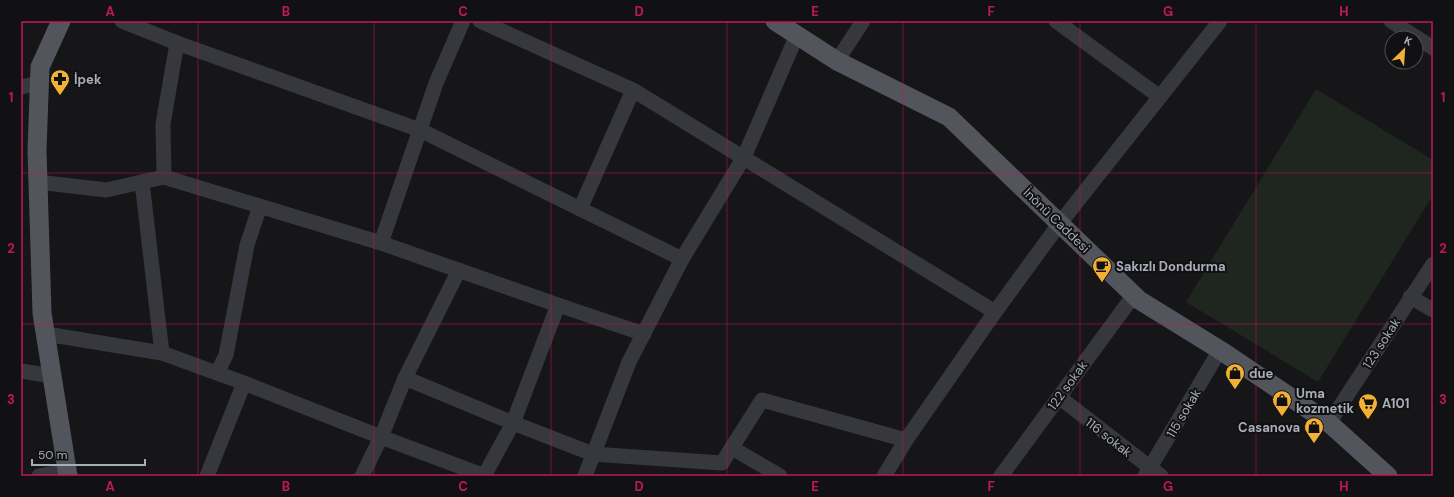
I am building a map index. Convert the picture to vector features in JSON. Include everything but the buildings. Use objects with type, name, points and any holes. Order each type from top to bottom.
[{"type":"main road","points":[[61,21],[40,67],[37,150],[42,313],[67,474]]},
{"type":"main road","name":"İnönü Caddesi","points":[[775,21],[837,60],[949,117],[1139,300],[1220,350],[1329,423],[1388,476]]},
{"type":"street","points":[[122,21],[177,43],[420,130],[682,259]]},
{"type":"street","points":[[381,243],[436,83],[463,21]]},
{"type":"street","points":[[480,21],[633,90],[995,312]]},
{"type":"street","points":[[837,60],[863,21]]},
{"type":"street","points":[[1056,21],[1160,97]]},
{"type":"street","points":[[884,476],[906,440],[995,312],[1060,223],[1220,21]]},
{"type":"street","points":[[1391,21],[1433,48]]},
{"type":"street","points":[[585,476],[629,362],[682,259],[744,157],[797,35]]},
{"type":"street","points":[[164,177],[163,124],[177,43]]},
{"type":"street","points":[[21,87],[39,83]]},
{"type":"street","points":[[580,209],[633,90]]},
{"type":"street","points":[[38,182],[106,190],[164,177],[381,243],[644,334]]},
{"type":"street","points":[[142,182],[162,353]]},
{"type":"street","points":[[217,373],[226,355],[247,245],[260,206]]},
{"type":"street","name":"123 sokak","points":[[1329,423],[1433,264]]},
{"type":"street","points":[[362,476],[381,437],[405,378],[459,270]]},
{"type":"street","name":"122 sokak","points":[[1001,476],[1134,295]]},
{"type":"street","points":[[1410,298],[1433,310]]},
{"type":"street","points":[[46,334],[162,353],[244,383],[484,476],[513,423],[558,305]]},
{"type":"street","name":"115 sokak","points":[[1152,473],[1220,350]]},
{"type":"street","points":[[21,371],[52,376]]},
{"type":"street","points":[[405,378],[513,423],[593,454],[722,463],[762,400],[906,440]]},
{"type":"street","points":[[207,476],[244,383]]},
{"type":"street","name":"116 sokak","points":[[1059,397],[1152,473]]},
{"type":"street","points":[[732,448],[780,476]]},
{"type":"street","points":[[39,476],[67,474]]},
{"type":"shaded area","points":[[1316,89],[1433,160],[1433,195],[1318,382],[1186,302]]},
{"type":"place","name":"İpek","points":[[60,96]]},
{"type":"place","name":"Sakızlı Dondurma","points":[[1102,283]]},
{"type":"place","name":"due","points":[[1235,390]]},
{"type":"place","name":"Uma kozmetik","points":[[1282,417]]},
{"type":"place","name":"A101","points":[[1368,420]]},
{"type":"place","name":"Casanova","points":[[1314,444]]}]
